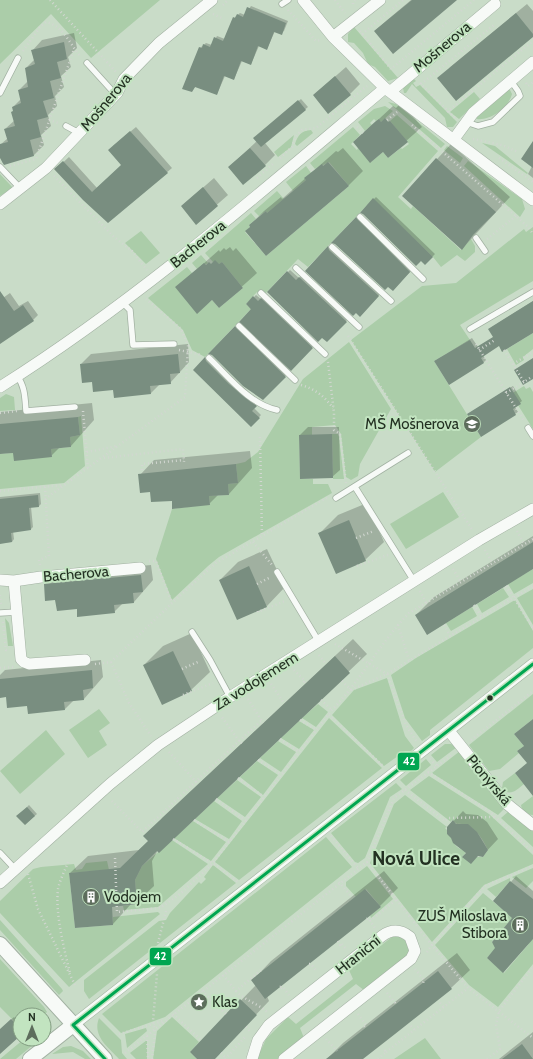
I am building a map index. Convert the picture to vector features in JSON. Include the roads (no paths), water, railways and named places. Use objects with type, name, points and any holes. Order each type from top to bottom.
[{"type":"street","name":"Mošnerova","points":[[0,204],[46,168],[116,95],[124,79],[159,43],[212,0]]},
{"type":"street","points":[[303,0],[333,37],[388,90],[533,200]]},
{"type":"street","points":[[333,37],[380,0]]},
{"type":"street","name":"Mošnerova","points":[[388,90],[495,4]]},
{"type":"street","points":[[454,139],[462,121],[533,62]]},
{"type":"street","name":"Bacherova","points":[[0,387],[124,302],[184,256],[388,90]]},
{"type":"street","name":"Za vodojemem","points":[[0,883],[110,784],[158,745],[230,697],[318,647],[482,545],[533,509]]},
{"type":"street","name":"Bacherova","points":[[0,580],[14,581],[41,576],[138,568]]},
{"type":"street","points":[[14,581],[21,659],[29,664],[85,660]]},
{"type":"street","points":[[30,1059],[533,664]]},
{"type":"street","name":"Pionýrská","points":[[449,731],[507,804],[533,825]]},
{"type":"street","name":"Hraniční","points":[[252,1058],[258,1040],[269,1025],[382,936],[393,930],[399,930],[410,937],[415,951],[411,959],[284,1059]]},
{"type":"street","points":[[0,944],[105,1059]]},
{"type":"lane","points":[[282,4],[288,0]]},
{"type":"lane","points":[[0,93],[18,58]]},
{"type":"lane","points":[[87,64],[116,95]]},
{"type":"lane","points":[[462,121],[478,126],[493,122],[520,96],[512,84]]},
{"type":"lane","points":[[66,126],[80,133]]},
{"type":"lane","points":[[0,168],[20,189]]},
{"type":"lane","points":[[360,217],[423,278]]},
{"type":"lane","points":[[476,238],[485,251]]},
{"type":"lane","points":[[332,247],[391,301]]},
{"type":"lane","points":[[296,268],[359,327]]},
{"type":"lane","points":[[470,328],[533,292]]},
{"type":"lane","points":[[261,293],[325,354]]},
{"type":"lane","points":[[124,302],[130,310],[133,345],[174,344]]},
{"type":"lane","points":[[239,326],[295,380]]},
{"type":"lane","points":[[209,358],[255,402],[265,408],[277,410]]},
{"type":"lane","points":[[17,376],[22,382],[26,411],[75,407]]},
{"type":"lane","points":[[528,428],[533,436]]},
{"type":"lane","points":[[335,496],[355,487],[408,453]]},
{"type":"lane","points":[[355,487],[416,585]]},
{"type":"lane","points":[[277,572],[318,647]]},
{"type":"lane","points":[[0,613],[17,612]]},
{"type":"lane","points":[[192,632],[210,660],[230,697]]},
{"type":"lane","points":[[0,853],[15,869]]},
{"type":"place","name":"MŠ Mošnerova","points":[[472,424]]},
{"type":"place","name":"Vodojem","points":[[91,897]]},
{"type":"place","name":"ZUŠ Miloslava Stibora","points":[[520,925]]},
{"type":"place","name":"Klas","points":[[199,1002]]},
{"type":"district","name":"Nová Ulice","points":[[416,858]]}]
